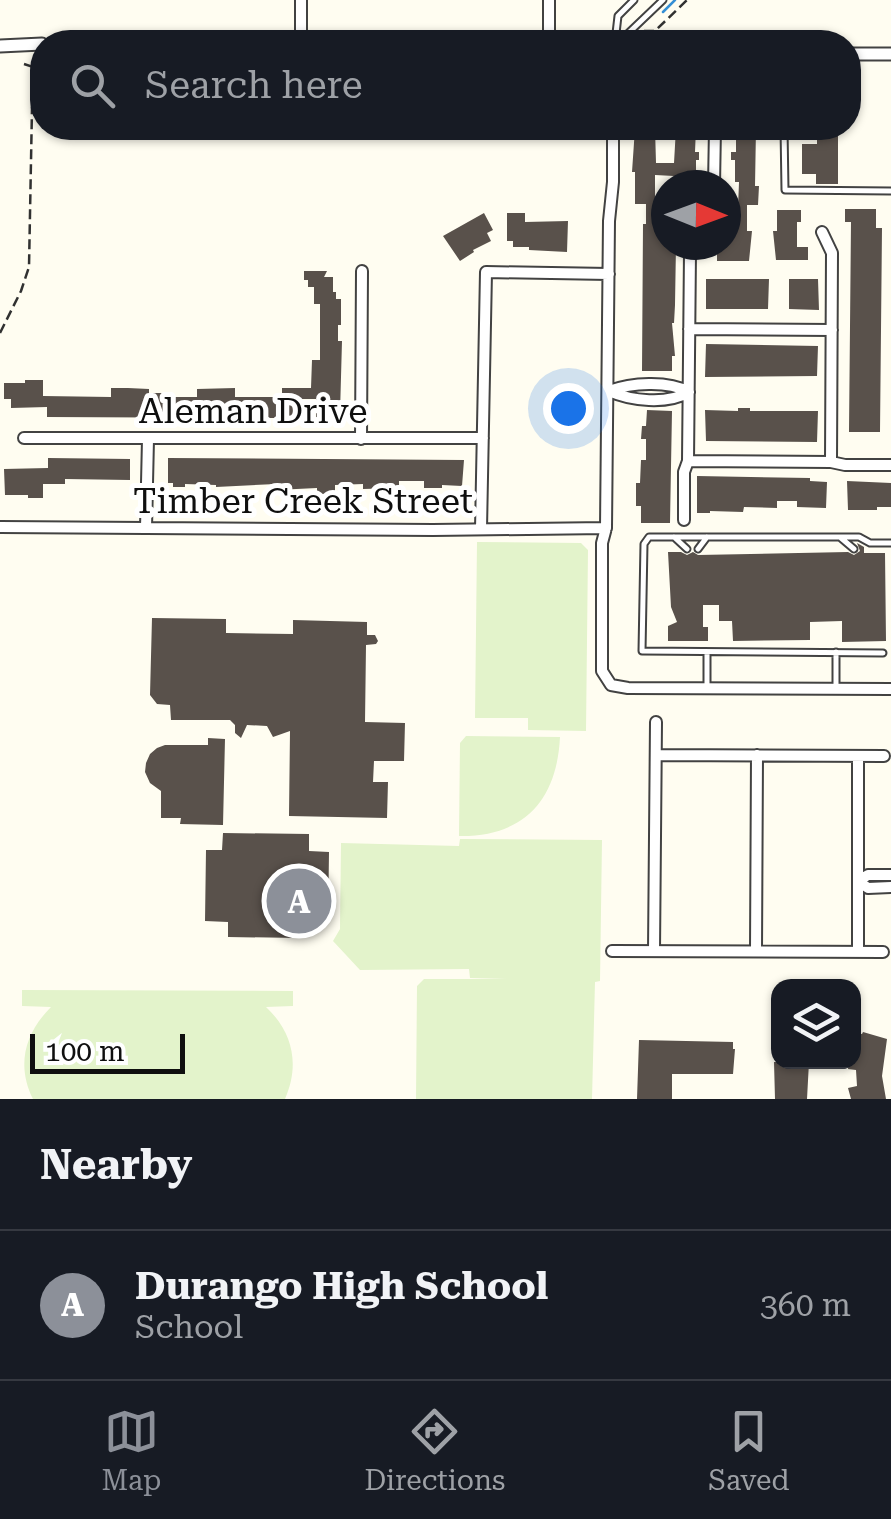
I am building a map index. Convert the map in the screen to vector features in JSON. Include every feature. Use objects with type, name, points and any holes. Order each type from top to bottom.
[{"type":"street","points":[[301,0],[301,30]]},
{"type":"street","points":[[549,0],[550,30]]},
{"type":"street","points":[[0,46],[30,45]]},
{"type":"street","points":[[861,54],[891,54]]},
{"type":"street","points":[[613,140],[602,671],[611,685],[628,688],[891,689]]},
{"type":"street","points":[[714,170],[715,140]]},
{"type":"street","points":[[822,232],[832,253],[831,462]]},
{"type":"street","points":[[684,520],[690,260]]},
{"type":"street","points":[[361,439],[362,271]]},
{"type":"street","points":[[481,529],[486,272],[609,274]]},
{"type":"street","points":[[690,330],[832,330]]},
{"type":"street","points":[[609,391],[625,385],[677,386],[688,392]]},
{"type":"street","name":"Aleman Drive","points":[[24,438],[482,438]]},
{"type":"street","points":[[146,528],[148,439]]},
{"type":"street","points":[[688,461],[891,465]]},
{"type":"street","name":"Timber Creek Street","points":[[0,527],[606,528]]},
{"type":"street","points":[[654,951],[656,722]]},
{"type":"street","points":[[756,952],[757,754]]},
{"type":"street","points":[[656,755],[884,756]]},
{"type":"street","points":[[858,756],[858,952]]},
{"type":"street","points":[[858,881],[868,875],[887,875]]},
{"type":"street","points":[[858,881],[868,888],[886,888]]},
{"type":"street","points":[[612,951],[883,952]]},
{"type":"lane","points":[[617,30],[618,16],[634,0]]},
{"type":"lane","points":[[631,30],[663,0]]},
{"type":"lane","points":[[784,140],[786,190],[891,191]]},
{"type":"lane","points":[[883,652],[642,652],[644,544],[649,537],[858,537],[870,543],[891,543]]},
{"type":"lane","points":[[674,537],[687,548]]},
{"type":"lane","points":[[698,549],[707,537]]},
{"type":"lane","points":[[840,538],[854,549]]},
{"type":"lane","points":[[864,549],[870,543]]},
{"type":"lane","points":[[706,652],[707,688]]},
{"type":"lane","points":[[836,652],[836,689]]},
{"type":"lane","points":[[886,888],[887,875]]},
{"type":"path","points":[[656,30],[687,0]]},
{"type":"path","points":[[24,64],[30,66]]},
{"type":"path","points":[[0,334],[29,267],[31,140]]},
{"type":"green space","points":[[477,542],[581,543],[588,550],[586,731],[528,730],[528,718],[475,718]]},
{"type":"green space","points":[[466,736],[560,737],[552,779],[544,796],[519,822],[482,835],[459,836],[460,743]]},
{"type":"green space","points":[[460,839],[602,840],[600,981],[595,982],[592,1099],[416,1099],[417,986],[424,979],[507,979],[470,978],[469,969],[360,970],[333,941],[340,929],[341,843],[459,846]]},
{"type":"green space","points":[[22,990],[293,991],[293,1006],[266,1007],[282,1027],[291,1050],[292,1074],[285,1099],[33,1099],[25,1074],[26,1050],[35,1028],[51,1007],[22,1006]]},
{"type":"building","points":[[634,140],[655,140],[656,163],[674,163],[675,140],[696,140],[695,152],[699,152],[696,170],[651,170],[651,260],[676,260],[672,371],[642,371],[646,204],[635,204]]},
{"type":"building","points":[[736,140],[756,140],[758,205],[747,205],[747,231],[752,231],[749,261],[717,261],[741,260],[741,170],[735,170],[731,152],[736,152]]},
{"type":"building","points":[[817,140],[838,140],[838,184],[816,184],[816,174],[802,174],[802,144],[817,144]]},
{"type":"building","points":[[845,209],[876,209],[876,228],[882,228],[880,432],[849,432],[851,222],[845,222]]},
{"type":"building","points":[[777,210],[801,210],[797,247],[808,247],[808,260],[776,260],[773,231],[777,231]]},
{"type":"building","points":[[484,213],[493,230],[487,233],[491,241],[460,261],[443,236]]},
{"type":"building","points":[[507,213],[525,213],[525,222],[568,221],[567,252],[513,247],[513,241],[507,241]]},
{"type":"building","points":[[304,271],[327,271],[324,277],[333,277],[333,292],[336,299],[341,299],[340,413],[330,413],[330,420],[316,420],[316,399],[300,399],[300,418],[283,418],[47,417],[47,407],[11,408],[11,399],[4,399],[4,383],[25,380],[43,380],[43,396],[111,397],[111,388],[128,388],[168,393],[168,397],[197,397],[197,389],[235,388],[235,397],[282,397],[282,388],[311,388],[312,360],[320,360],[320,304],[314,304],[314,287],[308,287]]},
{"type":"building","points":[[706,279],[769,279],[768,309],[706,309]]},
{"type":"building","points":[[789,279],[818,279],[819,310],[789,309]]},
{"type":"building","points":[[706,344],[818,346],[817,376],[705,377]]},
{"type":"building","points":[[647,410],[672,411],[670,523],[641,523],[641,506],[636,506],[641,460],[646,460],[646,439],[641,439]]},
{"type":"building","points":[[705,410],[818,411],[817,442],[706,441]]},
{"type":"building","points":[[48,458],[130,459],[130,480],[65,479],[65,484],[43,484],[43,498],[5,495],[4,469],[48,468]]},
{"type":"building","points":[[168,458],[464,460],[462,486],[424,488],[424,481],[399,481],[399,488],[335,485],[335,494],[317,494],[317,488],[276,490],[276,484],[173,487],[173,483],[168,483]]},
{"type":"building","points":[[697,476],[810,478],[827,482],[826,508],[797,507],[797,501],[777,501],[777,508],[744,507],[743,512],[697,513]]},
{"type":"building","points":[[847,481],[891,483],[891,507],[848,510]]},
{"type":"building","points":[[857,543],[864,547],[864,553],[885,553],[886,641],[842,642],[842,621],[810,622],[810,640],[733,641],[732,621],[719,621],[719,605],[703,605],[703,627],[708,627],[708,641],[668,641],[668,626],[677,622],[671,607],[668,552],[854,555],[860,551]]},
{"type":"building","points":[[152,618],[226,619],[226,633],[293,634],[293,620],[367,622],[367,635],[375,635],[378,641],[366,645],[365,722],[405,723],[404,761],[374,761],[373,782],[388,782],[387,818],[289,816],[290,731],[273,737],[267,726],[247,725],[241,738],[230,720],[171,720],[170,705],[157,704],[150,695]]},
{"type":"building","points":[[208,738],[225,739],[223,825],[180,824],[181,818],[161,818],[161,791],[150,783],[145,772],[150,754],[165,745],[208,745]]},
{"type":"building","points":[[223,833],[309,834],[309,851],[329,852],[328,924],[300,924],[300,938],[228,937],[228,922],[205,921],[206,850],[222,850]]},
{"type":"building","points":[[862,1034],[887,1039],[882,1076],[886,1099],[851,1099],[848,1088],[857,1086],[856,1070],[848,1069],[861,1069]]},
{"type":"building","points":[[639,1040],[733,1042],[733,1074],[672,1074],[672,1099],[637,1099]]},
{"type":"building","points":[[774,1069],[809,1069],[807,1099],[775,1099]]},
{"type":"waterway","points":[[663,12],[675,0]]},
{"type":"place","name":"Durango High School","points":[[299,901]]}]
